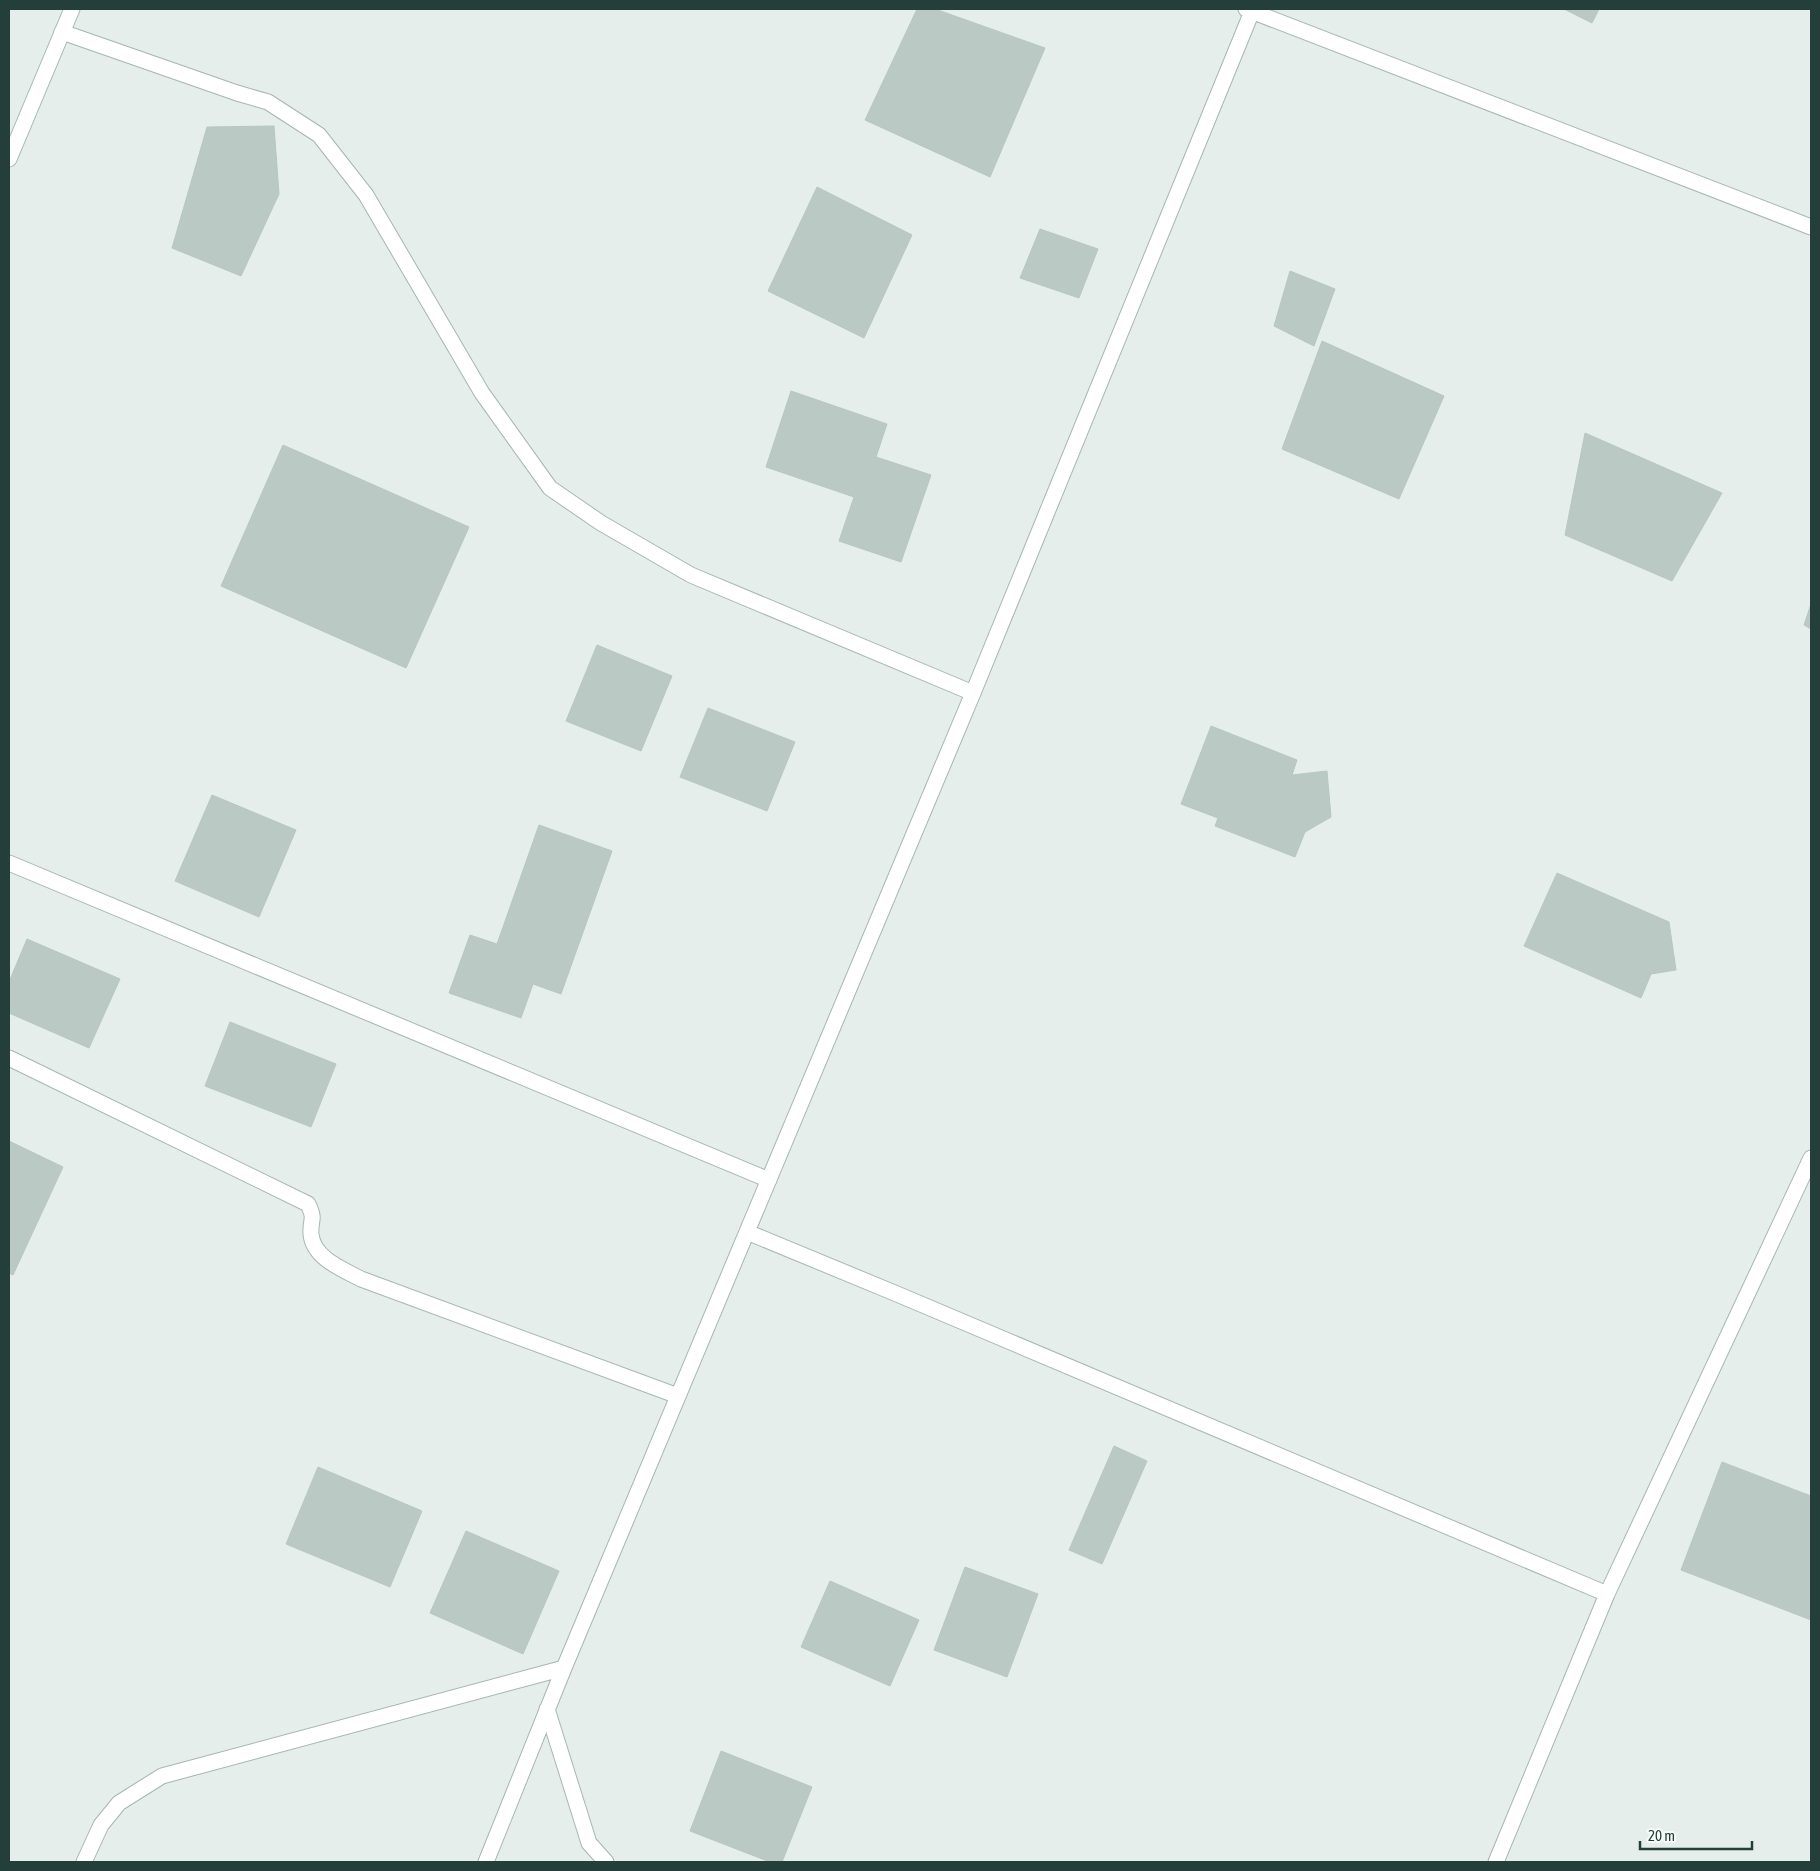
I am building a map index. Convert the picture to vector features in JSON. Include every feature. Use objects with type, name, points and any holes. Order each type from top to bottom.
[{"type":"street","points":[[9,159],[72,9]]},
{"type":"street","points":[[486,1862],[564,1668],[973,693],[1250,10],[1811,227]]},
{"type":"street","points":[[62,32],[268,102],[319,135],[366,195],[482,394],[550,488],[601,523],[691,575],[973,693]]},
{"type":"street","points":[[9,863],[769,1180]]},
{"type":"street","points":[[9,1058],[308,1204],[314,1215],[311,1232],[312,1243],[333,1264],[361,1279],[678,1396]]},
{"type":"street","points":[[1496,1862],[1607,1594],[1811,1158]]},
{"type":"street","points":[[747,1232],[1607,1594]]},
{"type":"street","points":[[84,1862],[101,1824],[119,1804],[162,1776],[564,1668]]},
{"type":"street","points":[[547,1709],[589,1843],[606,1862]]},
{"type":"building","points":[[917,9],[935,9],[1045,48],[990,177],[865,120]]},
{"type":"building","points":[[1564,9],[1599,9],[1592,23]]},
{"type":"building","points":[[274,126],[279,194],[241,276],[172,248],[207,127]]},
{"type":"building","points":[[817,187],[912,235],[864,338],[768,291]]},
{"type":"building","points":[[1040,229],[1098,249],[1079,298],[1020,278]]},
{"type":"building","points":[[1290,271],[1335,289],[1314,346],[1274,326]]},
{"type":"building","points":[[1322,341],[1444,396],[1399,499],[1282,449]]},
{"type":"building","points":[[791,391],[887,424],[876,457],[931,475],[901,562],[839,541],[854,497],[766,467]]},
{"type":"building","points":[[1585,433],[1722,493],[1672,581],[1565,535]]},
{"type":"building","points":[[283,445],[469,527],[406,668],[221,586]]},
{"type":"building","points":[[1811,604],[1811,629],[1804,625]]},
{"type":"building","points":[[597,645],[672,676],[641,751],[566,721]]},
{"type":"building","points":[[708,708],[795,742],[767,811],[680,777]]},
{"type":"building","points":[[1211,726],[1297,760],[1292,775],[1327,771],[1331,817],[1305,832],[1295,857],[1215,826],[1218,818],[1181,804]]},
{"type":"building","points":[[212,795],[296,830],[259,917],[175,881]]},
{"type":"building","points":[[539,825],[612,851],[561,994],[533,984],[521,1018],[449,993],[470,935],[497,944]]},
{"type":"building","points":[[1557,873],[1669,922],[1676,970],[1651,974],[1641,998],[1524,946]]},
{"type":"building","points":[[27,939],[120,979],[89,1048],[9,1013],[9,982]]},
{"type":"building","points":[[230,1022],[336,1064],[311,1127],[205,1086]]},
{"type":"building","points":[[9,1141],[63,1167],[13,1275],[9,1273]]},
{"type":"building","points":[[1114,1446],[1147,1461],[1102,1564],[1069,1550]]},
{"type":"building","points":[[1722,1462],[1811,1496],[1811,1620],[1681,1570]]},
{"type":"building","points":[[318,1467],[422,1511],[390,1587],[286,1544]]},
{"type":"building","points":[[466,1531],[559,1571],[523,1654],[430,1613]]},
{"type":"building","points":[[965,1567],[1038,1594],[1007,1677],[934,1650]]},
{"type":"building","points":[[830,1581],[919,1620],[890,1686],[801,1647]]},
{"type":"building","points":[[721,1751],[812,1787],[782,1862],[770,1862],[690,1831]]}]
